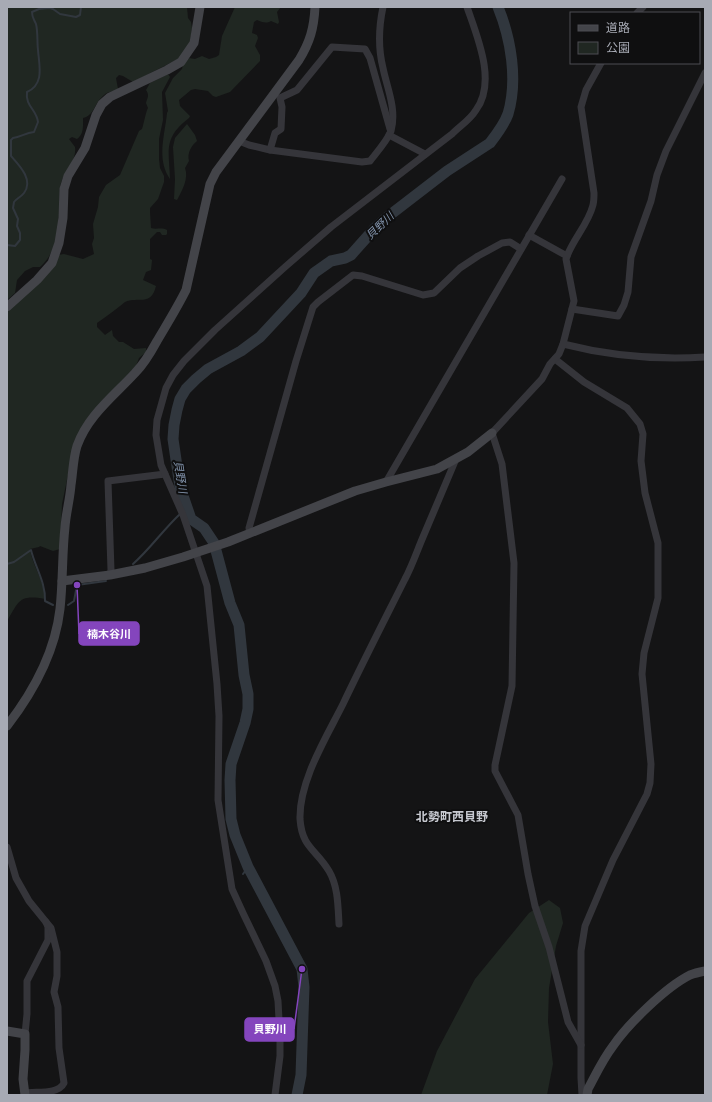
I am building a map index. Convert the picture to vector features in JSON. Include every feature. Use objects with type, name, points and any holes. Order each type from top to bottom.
[{"type":"street","points":[[7,307],[52,263],[59,243],[63,218],[64,189],[68,176],[85,148],[96,115],[102,104],[110,97],[181,62],[194,43],[200,7]]},
{"type":"street","points":[[7,726],[34,687],[44,667],[56,629],[60,609],[65,528],[72,485],[73,463],[78,445],[85,429],[98,410],[145,361],[180,303],[186,290],[210,184],[216,172],[307,47],[311,36],[315,7]]},
{"type":"street","points":[[239,141],[270,150],[362,162],[370,161],[390,133],[393,118],[391,100],[382,66],[380,42],[380,22],[384,7]]},
{"type":"street","points":[[275,1095],[280,1056],[278,1001],[271,973],[234,893],[229,874],[218,794],[219,716],[217,674],[207,586],[182,512],[160,465],[156,435],[157,420],[166,388],[173,375],[184,361],[215,330],[331,227],[467,121],[477,110],[482,100],[486,78],[484,60],[467,7]]},
{"type":"street","points":[[270,150],[275,133],[280,129],[282,123],[282,107],[280,98],[298,90],[332,47],[365,50],[367,52],[370,58],[390,133],[425,154]]},
{"type":"street","points":[[62,581],[110,575],[145,568],[228,542],[355,491],[437,468],[456,459],[480,444],[492,433],[542,379],[563,344],[574,301],[568,277],[566,258],[593,206],[594,193],[581,107],[586,90],[600,64]]},
{"type":"street","points":[[572,309],[618,316],[624,305],[628,292],[631,257],[651,201],[657,175],[666,151],[705,73]]},
{"type":"street","points":[[386,482],[562,179]]},
{"type":"street","points":[[529,235],[567,256]]},
{"type":"street","points":[[250,533],[250,528],[296,361],[313,308],[318,302],[353,275],[362,276],[423,295],[434,293],[460,268],[502,243],[510,242],[521,249]]},
{"type":"street","points":[[563,344],[606,354],[634,357],[661,359],[705,357]]},
{"type":"street","points":[[555,359],[584,382],[627,408],[639,420],[643,434],[641,461],[645,493],[658,542],[658,598],[644,653],[642,674],[651,764],[650,783],[647,794],[599,890],[585,926],[581,951],[582,1095]]},
{"type":"street","points":[[492,433],[502,464],[514,563],[512,686],[495,771],[510,797],[518,815],[535,906],[548,947],[568,1022],[581,1045]]},
{"type":"street","points":[[338,924],[338,902],[332,876],[320,858],[303,838],[300,819],[303,792],[315,762],[383,621],[406,578],[456,459]]},
{"type":"street","points":[[110,575],[108,481],[165,474]]},
{"type":"street","points":[[7,847],[16,878],[29,901],[51,928],[57,952],[57,976],[54,992],[58,1007],[59,1048],[64,1083],[62,1086],[49,1092],[25,1094],[22,1079],[27,1014],[27,981],[48,940],[48,927],[46,922]]},
{"type":"street","points":[[587,1095],[588,1089],[612,1046],[623,1033],[659,997],[672,987],[691,975],[705,971]]},
{"type":"street","points":[[7,1031],[25,1034]]},
{"type":"green space","points":[[7,7],[187,7],[188,18],[191,22],[192,28],[190,42],[180,58],[133,82],[119,75],[116,78],[118,89],[104,95],[98,101],[90,115],[83,118],[83,130],[81,135],[77,139],[72,137],[69,139],[75,147],[75,152],[73,161],[60,185],[57,237],[51,253],[40,267],[33,267],[25,271],[17,280],[15,293],[7,300]]},
{"type":"green space","points":[[235,7],[281,7],[277,12],[279,22],[278,24],[271,21],[266,23],[257,20],[254,22],[252,33],[257,35],[258,38],[255,46],[260,55],[260,61],[230,92],[216,97],[208,91],[195,89],[191,90],[179,100],[180,106],[190,116],[171,138],[169,145],[170,179],[163,163],[162,155],[163,138],[168,111],[165,93],[173,78],[182,69],[183,65],[189,58],[195,59],[202,56],[209,59],[219,55],[222,36]]},
{"type":"green space","points":[[168,74],[170,77],[162,92],[163,120],[159,139],[160,168],[164,176],[164,182],[158,199],[150,208],[151,228],[165,229],[167,230],[167,234],[162,235],[160,232],[157,232],[150,239],[150,259],[152,260],[151,270],[146,272],[143,280],[156,286],[151,297],[144,300],[130,300],[125,302],[97,323],[97,327],[105,335],[112,330],[113,336],[119,342],[123,342],[134,349],[146,348],[146,352],[139,358],[136,366],[96,408],[70,465],[62,504],[60,549],[53,551],[40,546],[30,549],[43,586],[45,599],[29,598],[20,601],[7,621],[7,311],[58,255],[64,254],[83,259],[94,254],[92,244],[94,238],[93,224],[99,197],[106,185],[120,175],[139,131],[142,129],[148,108],[146,103],[148,95],[146,90],[150,83]]},
{"type":"green space","points":[[187,124],[195,135],[197,141],[191,147],[189,152],[189,161],[185,168],[186,180],[177,200],[174,199],[175,179],[173,147],[175,138]]},
{"type":"green space","points":[[549,900],[560,908],[563,923],[556,946],[549,988],[548,1022],[553,1064],[547,1095],[421,1095],[437,1051],[475,979],[529,913]]},
{"type":"waterway","points":[[7,245],[15,246],[20,240],[20,233],[17,226],[18,219],[13,208],[14,202],[24,193],[27,188],[24,173],[11,156],[11,140],[13,138],[34,132],[38,122],[36,114],[29,104],[27,97],[27,92],[33,89],[39,79],[40,74],[37,27],[32,12],[39,9],[50,8],[60,14],[76,17],[80,15],[81,7]]},
{"type":"waterway","name":"貝野川","points":[[297,1095],[301,1075],[304,987],[302,969],[248,867],[235,835],[231,819],[231,764],[245,723],[248,709],[248,694],[244,675],[239,625],[230,603],[214,543],[204,528],[191,519],[180,487],[173,439],[174,425],[180,399],[186,389],[208,369],[241,351],[260,337],[301,293],[314,273],[331,261],[351,255],[386,218],[447,171],[493,140],[508,114],[511,101],[513,74],[510,46],[503,19],[498,7]]},
{"type":"waterway","points":[[133,564],[180,514]]},
{"type":"waterway","points":[[7,564],[14,562],[31,550],[44,588],[45,601],[53,605]]},
{"type":"waterway","points":[[68,605],[74,601],[77,585],[106,581]]},
{"type":"waterway","name":"貝野川","points":[[243,874],[248,867]]},
{"type":"place","name":"楠木谷川","points":[[77,585]]},
{"type":"place","name":"貝野川","points":[[302,969]]},
{"type":"district","name":"北勢町西貝野","points":[[452,817]]}]
